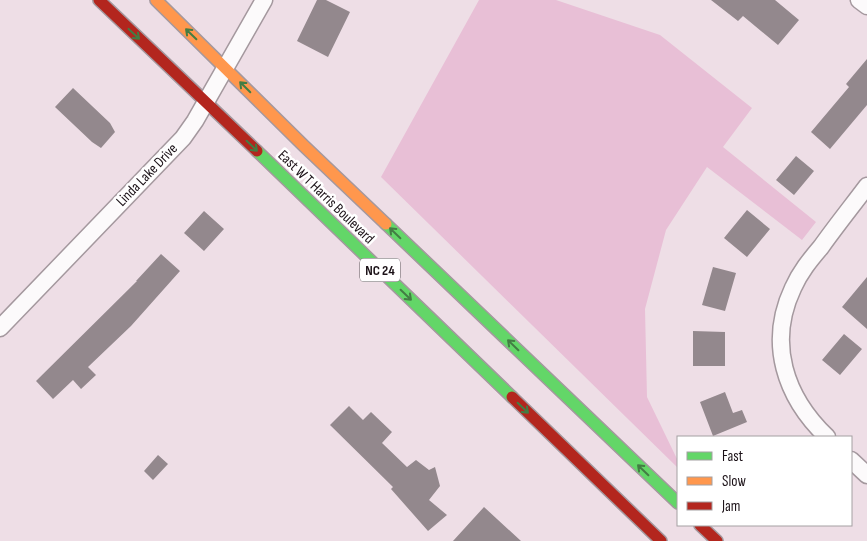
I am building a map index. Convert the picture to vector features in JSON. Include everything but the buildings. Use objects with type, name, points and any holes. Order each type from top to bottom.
[{"type":"main road","name":"East W T Harris Boulevard","points":[[99,0],[661,541]]},
{"type":"main road","name":"East W T Harris Boulevard","points":[[156,0],[311,153],[677,502]]},
{"type":"main road","points":[[701,526],[717,541]]},
{"type":"street","name":"Linda Lake Drive","points":[[0,328],[182,138],[206,102],[264,0]]},
{"type":"street","points":[[859,0],[867,6]]},
{"type":"street","points":[[826,436],[804,411],[786,376],[781,350],[782,324],[788,299],[806,264],[867,186]]},
{"type":"street","points":[[852,461],[867,475]]},
{"type":"shaded area","points":[[479,0],[556,0],[660,35],[752,108],[723,147],[816,222],[802,240],[707,167],[666,230],[645,309],[647,397],[677,459],[677,467],[381,177]]},
{"type":"traffic: fast","points":[[257,151],[512,397]]},
{"type":"traffic: fast","points":[[386,224],[677,502]]},
{"type":"traffic: slow","points":[[156,0],[386,224]]},
{"type":"traffic: jam","points":[[99,0],[257,151]]},
{"type":"traffic: jam","points":[[512,397],[661,541]]},
{"type":"traffic: jam","points":[[701,526],[717,541]]}]
